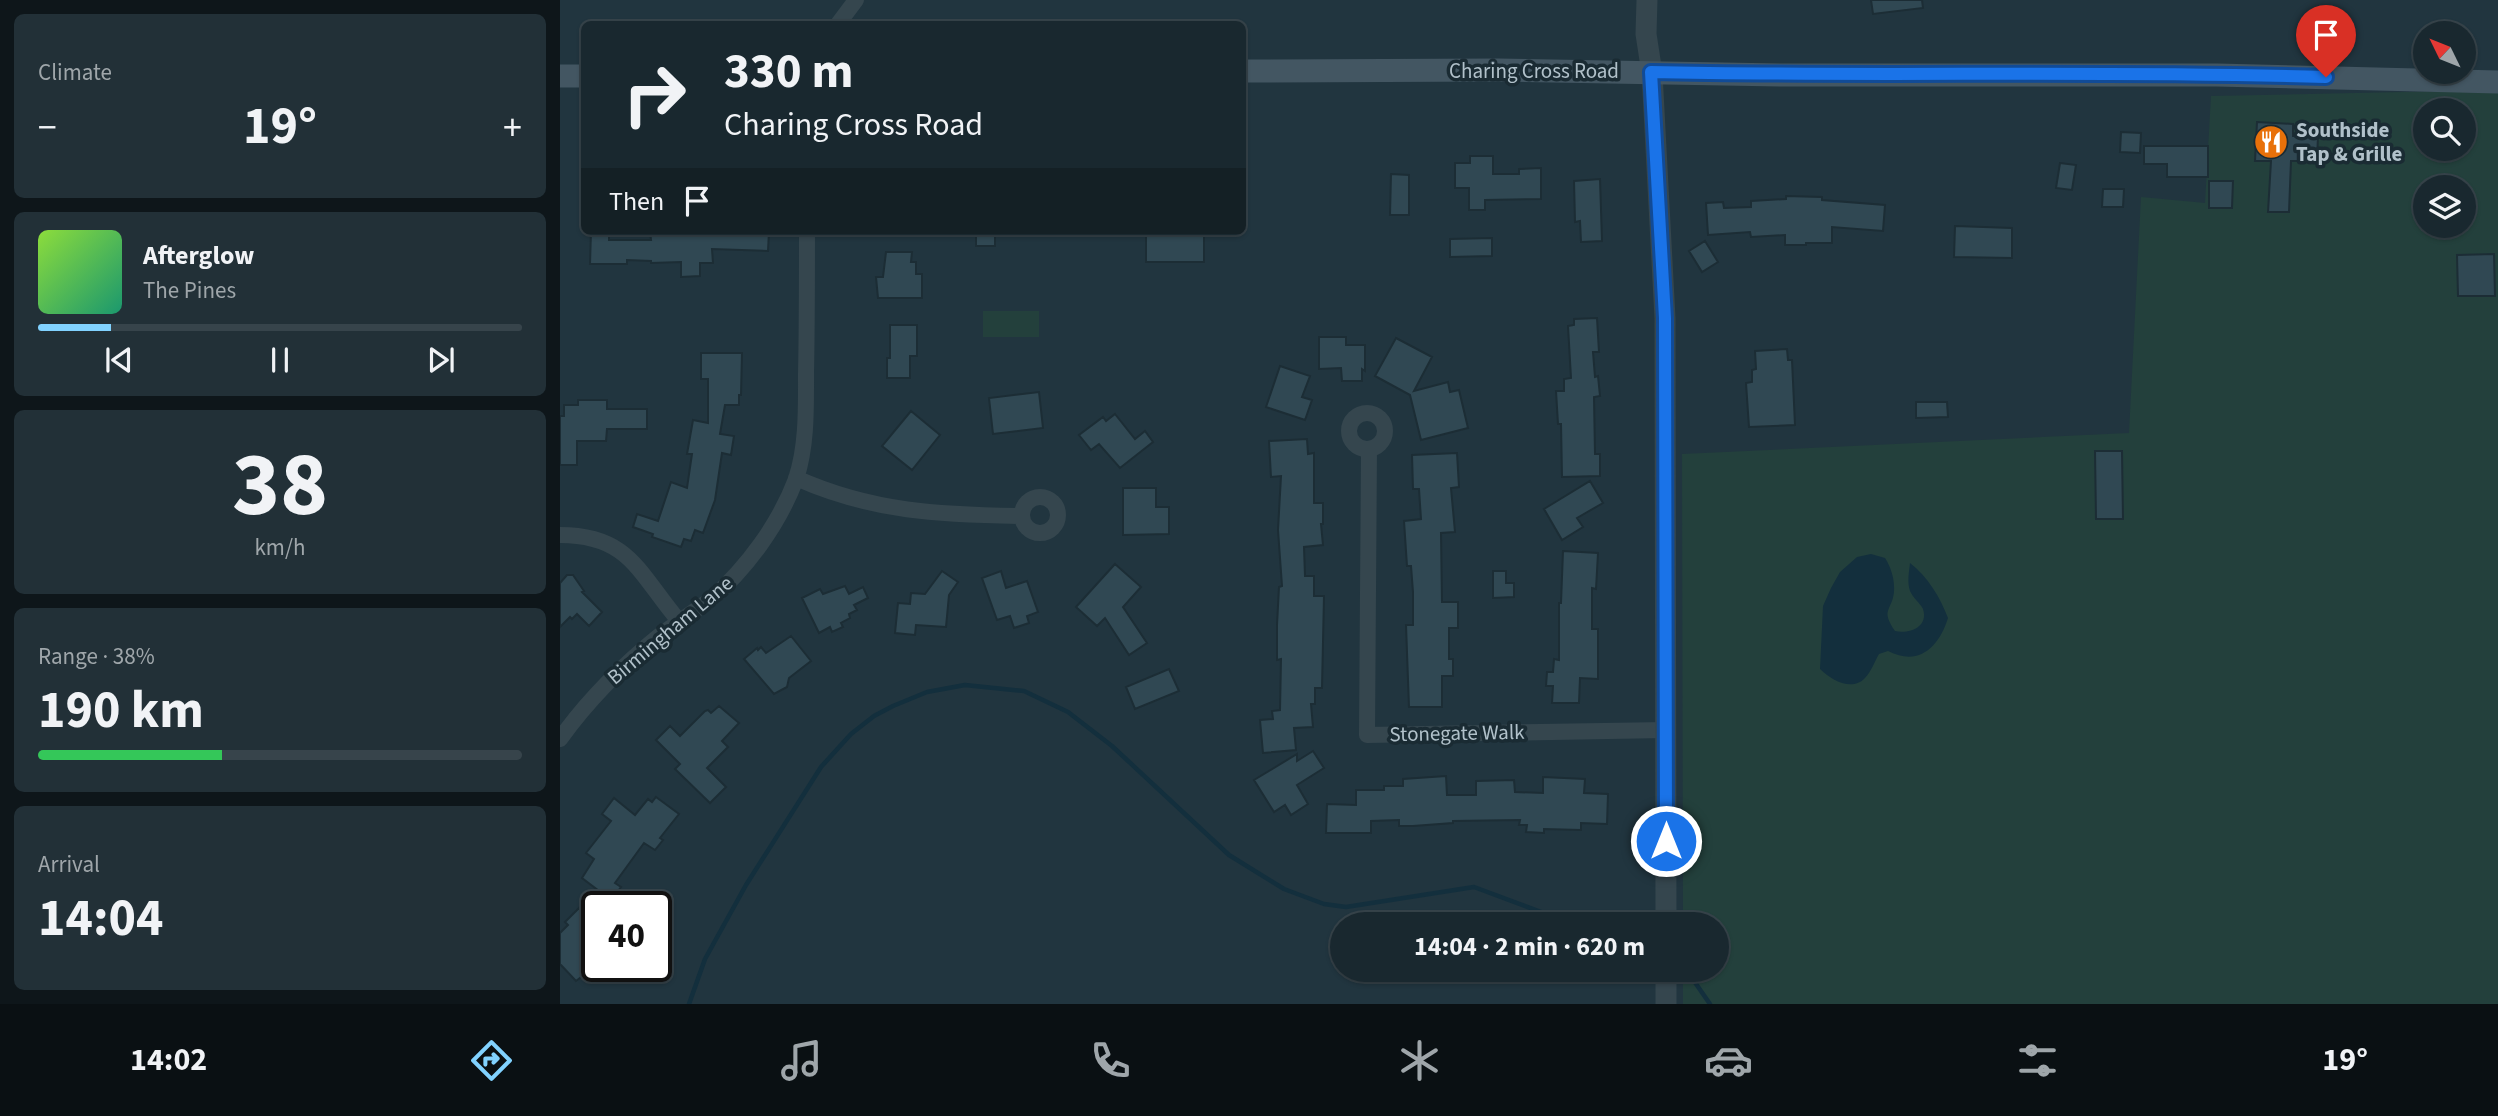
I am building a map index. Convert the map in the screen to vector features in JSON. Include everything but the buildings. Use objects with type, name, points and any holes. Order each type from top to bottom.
[{"type":"main road","name":"Charing Cross Road","points":[[1246,71],[2217,75],[2498,82]]},
{"type":"main road","points":[[560,76],[581,76]]},
{"type":"street","points":[[840,21],[856,0]]},
{"type":"street","points":[[1647,0],[1646,34],[1651,72],[1665,318],[1666,912]]},
{"type":"street","name":"Birmingham Lane","points":[[560,739],[601,689],[657,638],[709,600],[746,563],[765,537],[796,478],[806,424],[807,235]]},
{"type":"street","name":"Stonegate Walk","points":[[1369,449],[1367,735],[1666,730]]},
{"type":"street","points":[[796,478],[832,493],[891,508],[956,515],[1022,516]]},
{"type":"street","points":[[560,535],[592,538],[614,546],[633,563],[679,621]]},
{"type":"street","points":[[1666,982],[1666,1004]]},
{"type":"green space","points":[[2498,90],[2498,1004],[1683,1004],[1683,982],[1729,982],[1729,912],[1683,912],[1682,454],[2129,433],[2141,197],[2205,203],[2211,96]]},
{"type":"green space","points":[[983,311],[1039,311],[1039,337],[983,337]]},
{"type":"water","points":[[1871,554],[1885,558],[1892,574],[1894,592],[1888,618],[1895,631],[1906,632],[1923,621],[1923,609],[1909,588],[1910,563],[1933,588],[1948,618],[1939,638],[1926,651],[1909,657],[1888,651],[1879,654],[1871,670],[1860,682],[1842,683],[1820,669],[1823,606],[1840,572],[1857,557]]},
{"type":"waterway","points":[[689,1004],[705,959],[746,885],[821,767],[851,734],[874,716],[927,692],[965,685],[1024,691],[1068,712],[1112,746],[1229,855],[1284,889],[1324,904],[1346,907],[1474,887],[1541,912]]},
{"type":"waterway","points":[[1695,982],[1710,1004]]},
{"type":"place","name":"Southside Tap & Grille","points":[[2271,142]]},
{"type":"route","points":[[1666,841],[1665,318],[1651,72],[2326,77]]}]
